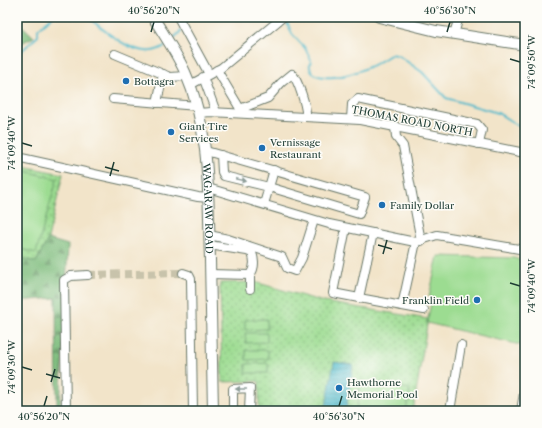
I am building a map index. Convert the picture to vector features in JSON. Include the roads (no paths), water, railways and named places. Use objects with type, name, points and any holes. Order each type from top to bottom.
[{"type":"main road","name":"WAGARAW ROAD","points":[[152,17],[173,48],[188,80],[198,110],[206,151],[214,411]]},
{"type":"main road","points":[[379,17],[418,27],[525,46]]},
{"type":"street","points":[[178,17],[206,76],[216,112]]},
{"type":"street","points":[[115,54],[170,77],[188,80],[206,76],[217,70],[283,17]]},
{"type":"street","points":[[454,34],[459,17]]},
{"type":"street","points":[[217,70],[241,111],[268,98],[281,83],[292,74],[296,78],[299,91],[306,103],[306,116]]},
{"type":"street","points":[[157,103],[163,74]]},
{"type":"street","name":"THOMAS ROAD NORTH","points":[[113,99],[157,103],[216,112],[241,111],[350,119],[395,126],[525,153]]},
{"type":"street","points":[[350,119],[352,104],[358,99],[477,124],[482,130],[479,144]]},
{"type":"street","points":[[395,126],[396,137],[403,146],[419,242],[402,306]]},
{"type":"street","points":[[206,151],[222,155],[274,170],[365,197],[359,214],[269,187],[224,176],[222,172],[222,155]]},
{"type":"street","points":[[17,157],[198,197],[208,193],[264,204],[314,220],[346,228],[419,242],[432,235],[437,235],[525,250]]},
{"type":"street","points":[[264,204],[274,170]]},
{"type":"street","points":[[209,240],[228,239],[282,257],[288,268],[295,271],[302,258],[314,220]]},
{"type":"street","points":[[346,228],[333,293],[424,310]]},
{"type":"street","points":[[359,298],[373,233]]},
{"type":"street","points":[[209,240],[252,253],[254,259],[254,269],[250,275],[250,289]]},
{"type":"street","points":[[184,273],[189,275],[191,279],[193,411]]},
{"type":"street","points":[[210,274],[250,275]]},
{"type":"street","points":[[66,411],[64,280],[71,276],[88,275]]},
{"type":"street","points":[[450,411],[461,345]]},
{"type":"street","points":[[521,411],[525,387]]},
{"type":"street","points":[[232,411],[233,389],[250,388],[249,411]]},
{"type":"water","name":"Hawthorne Memorial Pool","points":[[334,362],[353,365],[346,411],[325,411]]},
{"type":"waterway","points":[[17,55],[38,36],[38,29],[52,17]]},
{"type":"waterway","points":[[88,17],[115,38],[136,49],[147,51],[157,50],[167,44]]},
{"type":"waterway","points":[[285,18],[292,34],[305,48],[311,60],[310,67],[312,72],[316,75],[323,77],[337,77],[350,74],[372,66],[392,54],[399,56],[422,72],[446,98],[498,113],[525,130]]},
{"type":"waterway","points":[[172,40],[181,31]]},
{"type":"tunnel","points":[[88,275],[183,273]]},
{"type":"place","name":"Bottagra","points":[[126,81]]},
{"type":"place","name":"Giant Tire Services","points":[[171,132]]},
{"type":"place","name":"Vernissage Restaurant","points":[[262,148]]},
{"type":"place","name":"Family Dollar","points":[[382,205]]},
{"type":"place","name":"Franklin Field","points":[[477,300]]},
{"type":"place","name":"Hawthorne Memorial Pool","points":[[339,388]]}]
